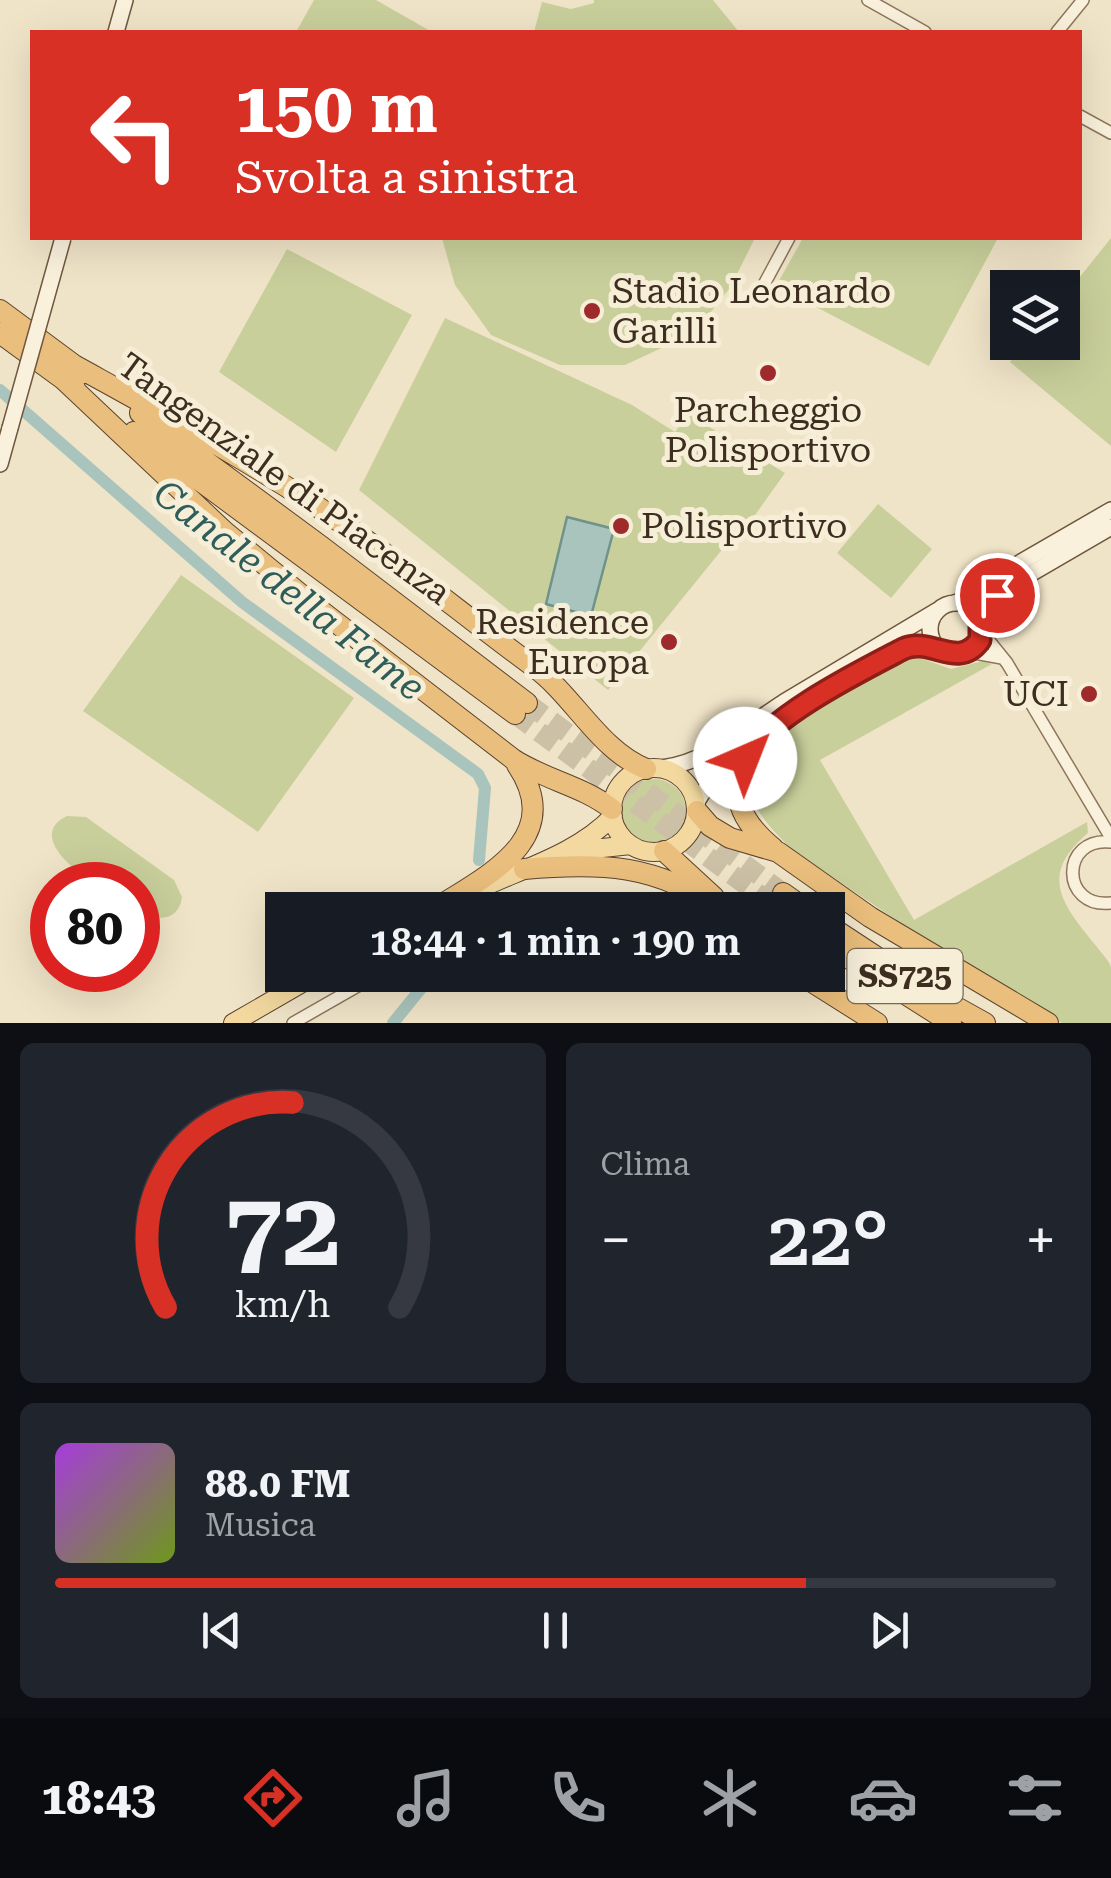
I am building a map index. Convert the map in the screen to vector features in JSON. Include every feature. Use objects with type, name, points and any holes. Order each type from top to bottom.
[{"type":"highway","name":"Tangenziale di Piacenza","points":[[0,310],[69,372],[521,708]]},
{"type":"highway","name":"Tangenziale di Piacenza","points":[[0,333],[69,372]]},
{"type":"highway","points":[[69,372],[224,532],[514,759],[543,776],[597,797],[612,812]]},
{"type":"highway","points":[[69,372],[189,428],[356,534],[549,678],[625,758],[654,768]]},
{"type":"highway","points":[[754,742],[737,788],[740,809],[754,832],[870,917],[1048,1023]]},
{"type":"highway","points":[[460,892],[509,860],[525,840],[533,805],[529,783],[514,759]]},
{"type":"highway","points":[[696,808],[710,826],[730,838],[778,852]]},
{"type":"highway","points":[[664,851],[682,864],[707,892]]},
{"type":"highway","points":[[524,869],[588,864],[629,868],[693,892]]},
{"type":"highway","name":"SS725","points":[[845,936],[985,1023]]},
{"type":"highway","name":"SS725","points":[[845,955],[952,1023]]},
{"type":"highway","points":[[828,992],[877,1023]]},
{"type":"main road","points":[[116,30],[124,0]]},
{"type":"main road","points":[[0,464],[62,240]]},
{"type":"main road","points":[[473,892],[558,854],[596,832],[612,812],[622,783],[654,768],[690,763],[713,752],[779,706],[938,610],[970,598],[990,580],[1111,510]]},
{"type":"main road","points":[[612,812],[616,827],[631,845],[641,850],[664,851],[687,836],[696,808],[716,773],[754,742],[812,701],[903,649],[924,644],[954,655],[969,652],[980,640],[990,603],[1008,587],[1111,528]]},
{"type":"main road","points":[[954,603],[969,607],[981,625]]},
{"type":"main road","points":[[938,610],[930,631],[941,650]]},
{"type":"main road","points":[[654,768],[672,772],[688,785],[696,808]]},
{"type":"main road","points":[[558,854],[631,845]]},
{"type":"main road","points":[[232,1023],[286,992]]},
{"type":"street","points":[[868,0],[902,27]]},
{"type":"street","points":[[1059,30],[1083,0]]},
{"type":"street","points":[[1082,117],[1111,133]]},
{"type":"street","points":[[761,290],[788,240]]},
{"type":"street","points":[[981,625],[1111,840],[1094,842],[1078,854],[1072,872],[1085,898],[1094,903],[1111,903]]},
{"type":"street","points":[[969,652],[1002,658]]},
{"type":"street","points":[[1094,842],[1098,818]]},
{"type":"street","points":[[292,1023],[347,992]]},
{"type":"green space","points":[[314,0],[376,0],[428,30],[297,30]]},
{"type":"green space","points":[[713,0],[737,30],[535,30],[542,2],[571,9],[594,3]]},
{"type":"green space","points":[[1111,238],[1111,446],[1010,362],[1080,360],[1080,277]]},
{"type":"green space","name":"Stadio Leonardo Garilli","points":[[443,240],[754,240],[730,288],[694,333],[625,365],[560,365],[491,335],[455,285]]},
{"type":"green space","points":[[802,240],[997,240],[929,366],[776,286]]},
{"type":"green space","points":[[287,249],[412,315],[336,452],[219,372]]},
{"type":"green space","points":[[445,318],[632,405],[675,432],[688,414],[785,473],[743,532],[735,525],[725,537],[729,541],[608,690],[359,490]]},
{"type":"green space","points":[[878,504],[932,549],[891,598],[837,553]]},
{"type":"green space","points":[[181,575],[354,698],[258,832],[83,711]]},
{"type":"green space","points":[[917,657],[951,669],[983,661],[992,664],[820,760],[914,920],[1087,822],[1088,833],[1072,849],[1059,877],[1074,918],[1111,967],[1111,1023],[1062,1023],[908,928],[790,848],[756,806],[751,789],[753,774],[772,746],[832,701]]},
{"type":"green space","points":[[654,779],[677,788],[686,811],[677,834],[654,843],[631,834],[622,811],[631,788]]},
{"type":"green space","points":[[67,816],[86,817],[149,862],[67,862],[55,846],[55,825]]},
{"type":"green space","points":[[160,870],[174,880],[182,897],[176,911],[160,918]]},
{"type":"water","points":[[567,517],[614,529],[591,616],[546,604]]},
{"type":"waterway","name":"Canale della Fame","points":[[0,390],[242,602],[478,774],[485,788],[479,860]]},
{"type":"waterway","points":[[393,1023],[418,992]]},
{"type":"tunnel","points":[[527,703],[782,892]]},
{"type":"tunnel","points":[[515,714],[755,892]]},
{"type":"place","name":"Stadio Leonardo Garilli","points":[[592,311]]},
{"type":"place","name":"Parcheggio Polisportivo","points":[[768,373]]},
{"type":"place","name":"Polisportivo","points":[[621,526]]},
{"type":"place","name":"Residence Europa","points":[[669,642]]},
{"type":"place","name":"UCI","points":[[1089,694]]},
{"type":"route","points":[[745,759],[754,742],[792,714],[911,645],[924,644],[954,655],[969,652],[980,640],[980,618],[997,595]]}]
